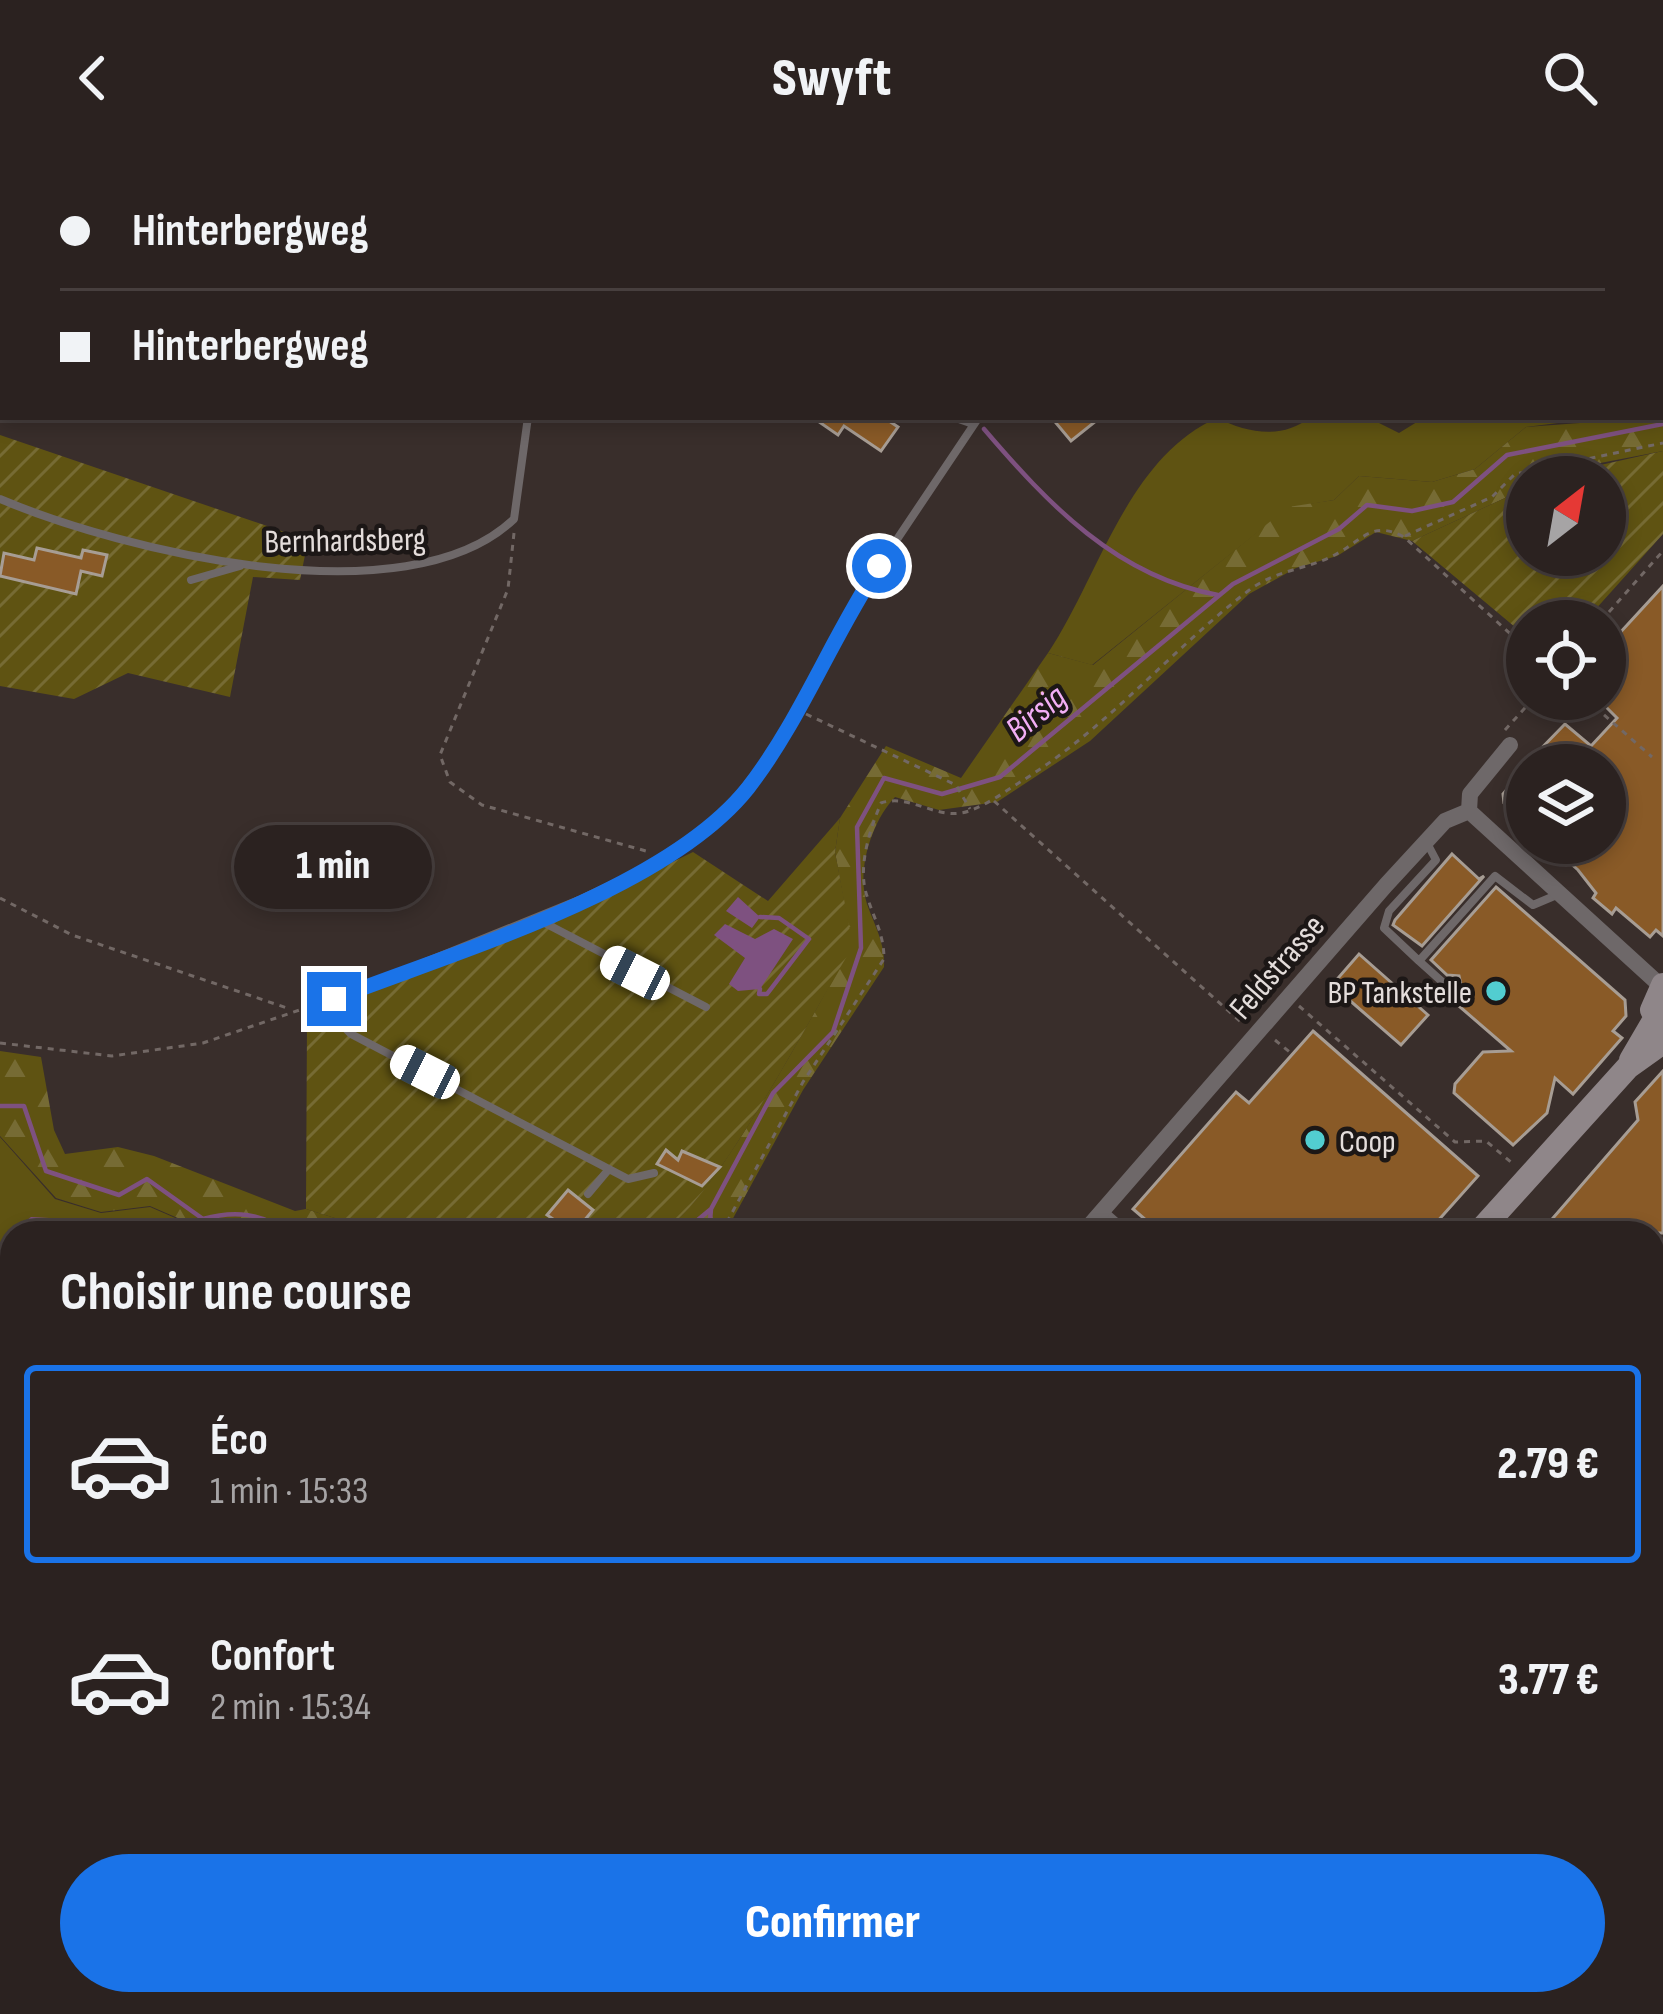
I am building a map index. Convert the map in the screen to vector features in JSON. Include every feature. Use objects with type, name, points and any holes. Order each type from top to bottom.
[{"type":"main road","points":[[1488,1221],[1660,1030],[1652,1001],[1662,986]]},
{"type":"street","name":"Feldstrasse","points":[[1093,1221],[1445,821],[1469,811],[1470,794],[1506,751]]},
{"type":"street","points":[[1469,811],[1662,986]]},
{"type":"lane","points":[[514,519],[528,420]]},
{"type":"lane","points":[[655,1173],[628,1178],[351,1034],[339,1022],[334,999],[536,918],[670,856],[714,826],[748,787],[855,602],[976,421]]},
{"type":"lane","name":"Bernhardsberg","points":[[0,499],[50,520],[242,565],[308,572],[435,563],[480,546],[514,519]]},
{"type":"lane","points":[[191,580],[242,565]]},
{"type":"lane","points":[[1426,842],[1436,860],[1389,911],[1384,928],[1448,987],[1453,981]]},
{"type":"lane","points":[[1419,961],[1495,876],[1520,903],[1533,904],[1560,894]]},
{"type":"lane","points":[[536,918],[706,1007]]},
{"type":"lane","points":[[588,1194],[609,1169]]},
{"type":"lane","points":[[1103,1210],[1115,1221]]},
{"type":"path","points":[[1404,537],[1492,497],[1515,474],[1663,443]]},
{"type":"path","points":[[514,519],[508,589],[443,737],[443,770],[460,792],[482,805],[670,856]]},
{"type":"path","points":[[728,1221],[803,1082],[884,959],[884,941],[866,894],[865,873],[870,829],[881,803],[895,799],[937,813],[970,811],[993,800],[1075,747],[1250,589],[1292,566],[1339,553],[1373,530],[1388,528],[1404,537],[1506,630]]},
{"type":"path","points":[[1619,600],[1663,550]]},
{"type":"path","points":[[796,710],[956,785],[970,811]]},
{"type":"path","points":[[1610,720],[1652,757]]},
{"type":"path","points":[[993,800],[1256,1035]]},
{"type":"path","points":[[0,898],[72,935],[292,1010]]},
{"type":"path","points":[[1289,997],[1454,1142],[1486,1141],[1527,1177]]},
{"type":"path","points":[[0,1043],[112,1056],[203,1042],[334,999]]},
{"type":"green space","points":[[1214,420],[1264,432],[1306,420],[1373,420],[1399,433],[1420,420],[1582,420],[1526,427],[1475,469],[1432,482],[1359,476],[1334,500],[1288,508],[1092,665],[1048,653],[1137,490],[1186,436]]},
{"type":"green space","points":[[1663,420],[1663,451],[1626,458],[1506,456],[1505,498],[1412,541],[1376,532],[1337,556],[1296,568],[1249,594],[1090,741],[997,802],[939,810],[895,797],[873,832],[864,876],[884,967],[803,1090],[732,1221],[675,1221],[735,1145],[852,946],[835,852],[840,818],[886,746],[961,778],[1048,653],[1093,665],[1288,507],[1334,500],[1359,476],[1432,482],[1475,469],[1526,427]]},
{"type":"green space","points":[[0,435],[308,540],[300,580],[253,577],[230,697],[128,673],[74,699],[0,686]]},
{"type":"green space","points":[[1663,451],[1663,534],[1626,575],[1626,459]]},
{"type":"green space","points":[[1505,498],[1506,576],[1625,576],[1604,600],[1506,600],[1506,619],[1412,541]]},
{"type":"green space","points":[[840,818],[835,852],[853,946],[735,1146],[675,1221],[344,1221],[306,1209],[307,1021],[340,1020],[355,998],[579,908],[693,852],[768,901]]},
{"type":"green space","points":[[0,1051],[41,1057],[54,1130],[65,1154],[118,1147],[154,1156],[295,1211],[306,1209],[344,1221],[185,1221],[150,1206],[101,1212],[56,1198],[0,1136]]},
{"type":"green space","points":[[0,1137],[55,1199],[101,1213],[150,1207],[182,1221],[0,1221]]},
{"type":"shaded area","points":[[738,897],[760,917],[752,928],[726,911]]},
{"type":"shaded area","points":[[725,924],[755,939],[774,929],[793,939],[760,989],[738,991],[729,984],[745,958],[714,935]]},
{"type":"shaded area","points":[[31,1217],[104,1221],[26,1221]]},
{"type":"building","points":[[816,420],[888,420],[898,427],[881,451],[844,426],[838,435]]},
{"type":"building","points":[[1054,420],[1097,420],[1071,441]]},
{"type":"building","points":[[37,548],[81,558],[83,550],[107,555],[102,576],[81,571],[76,594],[0,576],[4,553],[34,560]]},
{"type":"building","points":[[1663,586],[1663,936],[1656,930],[1650,937],[1616,908],[1612,914],[1593,898],[1596,893],[1571,864],[1626,864],[1626,744],[1593,744],[1615,720],[1626,720],[1626,626]]},
{"type":"building","points":[[1565,724],[1589,744],[1545,744]]},
{"type":"building","points":[[1452,854],[1479,879],[1484,876],[1422,946],[1393,925]]},
{"type":"building","name":"BP Tankstelle","points":[[1496,887],[1625,1000],[1626,1016],[1613,1031],[1622,1038],[1573,1094],[1555,1078],[1547,1113],[1513,1145],[1454,1093],[1455,1084],[1483,1052],[1511,1051],[1452,1000],[1462,989],[1459,976],[1447,975],[1431,960]]},
{"type":"building","points":[[1359,954],[1428,1015],[1401,1045],[1332,985]]},
{"type":"building","name":"Coop","points":[[1313,1031],[1478,1176],[1438,1221],[1147,1221],[1133,1209],[1236,1092],[1249,1103]]},
{"type":"building","points":[[1663,1071],[1663,1221],[1550,1221],[1638,1120],[1635,1102]]},
{"type":"building","points":[[666,1150],[678,1160],[682,1151],[720,1167],[702,1186],[657,1164]]},
{"type":"building","points":[[568,1190],[593,1210],[584,1221],[556,1221],[547,1215]]},
{"type":"waterway","name":"Birsig","points":[[696,1221],[711,1209],[773,1093],[833,1032],[861,948],[857,827],[884,778],[942,794],[1000,777],[1233,584],[1339,529],[1367,505],[1412,511],[1453,502],[1507,455],[1663,424]]},
{"type":"waterway","points":[[984,429],[1060,510],[1116,554],[1182,586],[1218,595]]},
{"type":"waterway","points":[[760,917],[779,918],[809,939],[767,994],[759,994],[760,989]]},
{"type":"waterway","name":"Birsig","points":[[0,1106],[24,1106],[46,1171],[119,1195],[147,1179],[203,1219],[248,1215],[268,1221]]},
{"type":"waterway","points":[[710,1221],[711,1209]]},
{"type":"place","name":"BP Tankstelle","points":[[1496,991]]},
{"type":"place","name":"Coop","points":[[1315,1140]]},
{"type":"route","points":[[334,999],[579,901],[670,856],[714,826],[775,748],[879,566]]}]
